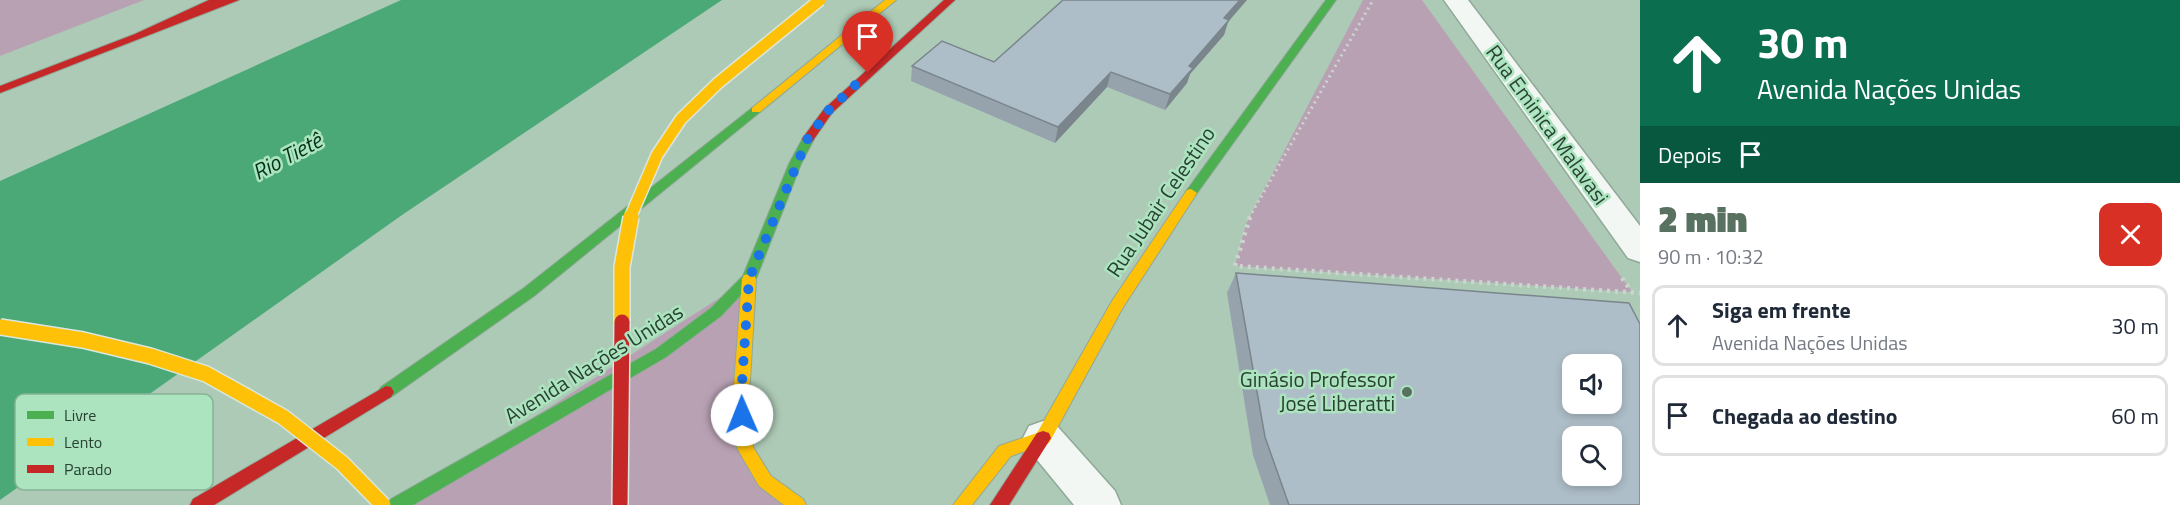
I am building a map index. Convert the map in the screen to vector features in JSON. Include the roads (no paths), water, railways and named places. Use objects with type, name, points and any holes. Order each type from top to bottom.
[{"type":"main road","points":[[139,36],[217,0]]},
{"type":"main road","points":[[0,90],[234,0]]},
{"type":"main road","points":[[620,505],[622,267],[630,219],[657,155],[681,119],[718,83],[820,0]]},
{"type":"main road","points":[[199,505],[363,408],[454,347],[561,267],[891,0]]},
{"type":"main road","name":"Avenida Nações Unidas","points":[[397,505],[661,353],[716,312],[749,279],[807,140],[828,111],[950,0]]},
{"type":"main road","name":"Rua Jubair Celestino","points":[[999,505],[1043,438],[1117,305],[1188,197],[1331,0]]},
{"type":"main road","points":[[749,279],[741,398],[745,448],[765,482],[797,505]]},
{"type":"main road","points":[[0,327],[83,340],[150,356],[206,374],[283,417],[342,463],[383,505]]},
{"type":"main road","points":[[962,505],[1005,451],[1043,438]]},
{"type":"street","name":"Rua Eminica Malavasi","points":[[1456,0],[1628,219],[1640,250]]},
{"type":"street","points":[[1043,438],[1100,505]]},
{"type":"water","name":"Rio Tietê","points":[[401,0],[722,0],[402,215],[150,394],[15,394],[15,489],[0,500],[0,181]]},
{"type":"place","name":"Ginásio Professor José Liberatti","points":[[1407,392]]}]
